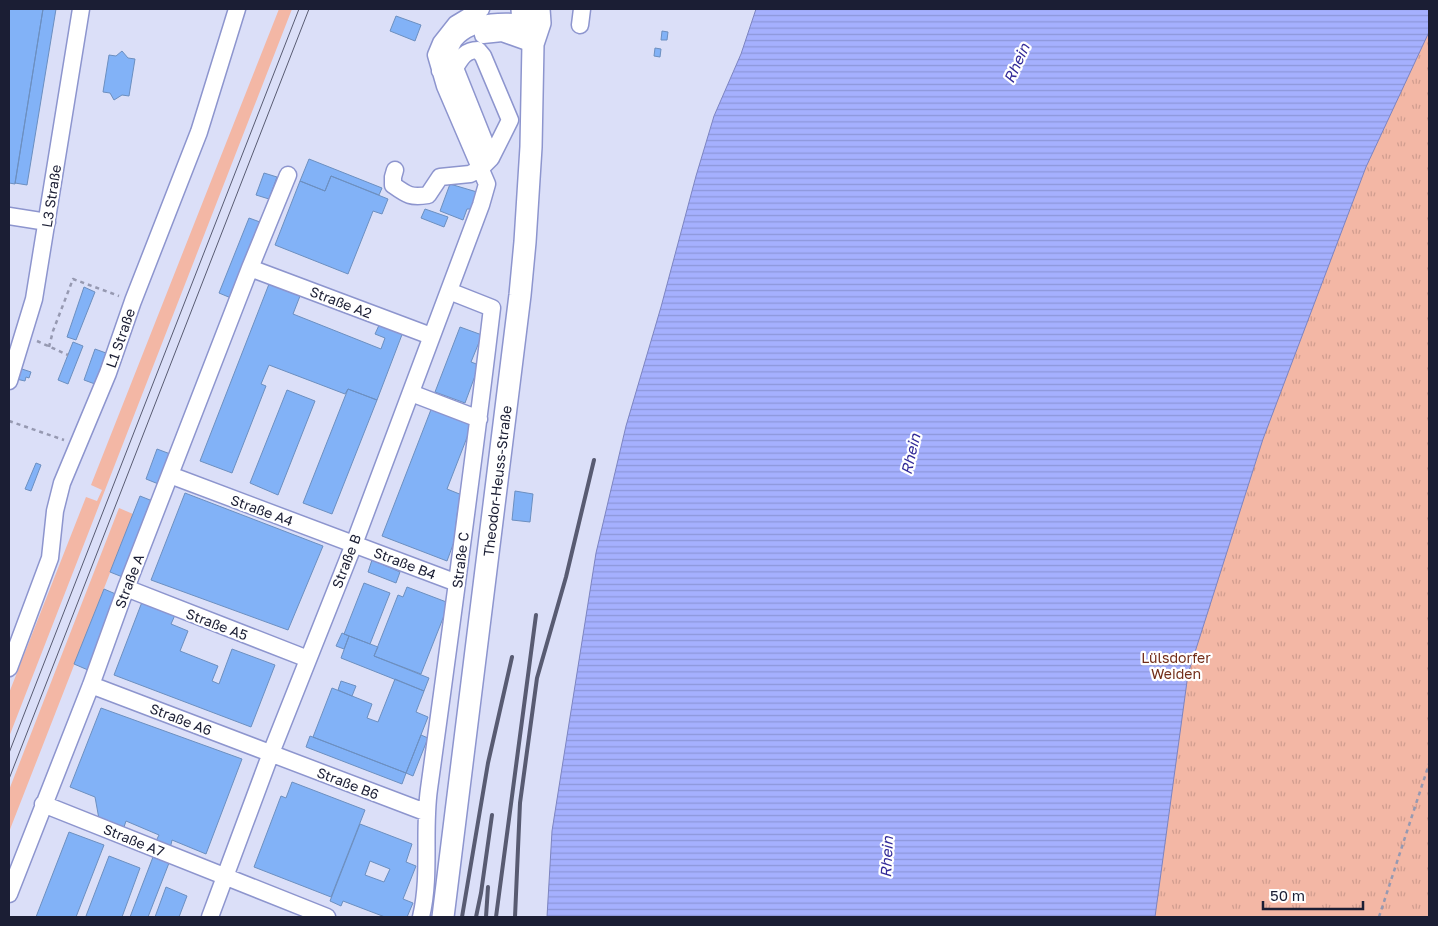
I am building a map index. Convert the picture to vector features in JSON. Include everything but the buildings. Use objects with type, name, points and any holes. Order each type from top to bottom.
[{"type":"main road","name":"Theodor-Heuss-Straße","points":[[443,917],[526,242],[531,147],[533,44],[531,16]]},
{"type":"lane","name":"L3 Straße","points":[[9,381],[34,299],[81,9]]},
{"type":"lane","name":"L1 Straße","points":[[9,668],[50,558],[57,501],[62,483],[108,373],[133,301],[199,132],[237,9]]},
{"type":"lane","points":[[479,9],[456,24],[441,42],[436,55],[445,86],[486,163]]},
{"type":"lane","points":[[580,25],[582,9]]},
{"type":"lane","points":[[440,71],[454,39],[466,30],[483,23],[531,16]]},
{"type":"lane","points":[[449,54],[468,40],[486,34],[502,34],[533,44]]},
{"type":"lane","points":[[395,170],[393,186],[416,197],[428,195],[440,177],[470,174],[486,163],[510,120],[483,56],[478,50],[471,50],[461,56],[454,68],[486,163]]},
{"type":"lane","name":"Straße B","points":[[210,917],[224,876],[354,544],[482,205],[487,184],[486,163]]},
{"type":"lane","name":"Straße A","points":[[9,894],[250,268],[288,175]]},
{"type":"lane","points":[[9,216],[47,222]]},
{"type":"lane","name":"Straße A2","points":[[250,268],[431,336]]},
{"type":"lane","name":"Straße C","points":[[421,917],[424,904],[427,862],[425,812],[479,419],[492,308],[449,291]]},
{"type":"lane","points":[[411,393],[479,419]]},
{"type":"lane","name":"Straße A4","points":[[170,475],[354,544]]},
{"type":"lane","name":"Straße B4","points":[[354,544],[457,583]]},
{"type":"lane","name":"Straße A5","points":[[126,588],[308,659]]},
{"type":"lane","name":"Straße A6","points":[[91,685],[271,753]]},
{"type":"lane","name":"Straße B6","points":[[271,753],[425,812]]},
{"type":"lane","name":"Straße A7","points":[[43,804],[327,917]]},
{"type":"path","points":[[49,346],[73,279],[133,301]]},
{"type":"path","points":[[24,336],[68,354]]},
{"type":"path","points":[[9,421],[78,445]]},
{"type":"path","points":[[1379,917],[1429,764]]},
{"type":"green space","points":[[279,9],[292,9],[9,737],[9,693],[86,497],[97,501],[102,490],[91,485]]},
{"type":"green space","name":"Lülsdorfer Weiden","points":[[1429,9],[1429,917],[874,917]]},
{"type":"green space","points":[[119,508],[133,514],[9,832],[9,790]]},
{"type":"water","name":"Rhein","points":[[756,9],[1429,9],[1429,32],[1366,167],[1263,439],[1188,674],[1155,917],[547,917],[552,831],[596,553],[626,426],[661,307],[696,176],[714,116],[741,54]]},
{"type":"tram line","points":[[9,753],[299,9]]},
{"type":"tram line","points":[[9,779],[309,9]]},
{"type":"railway","points":[[515,917],[520,803],[537,678],[566,577],[594,460]]},
{"type":"railway","points":[[496,917],[536,615]]},
{"type":"railway","points":[[462,917],[488,763],[512,657]]},
{"type":"railway","points":[[476,917],[492,815]]},
{"type":"railway","points":[[486,917],[488,887]]}]
